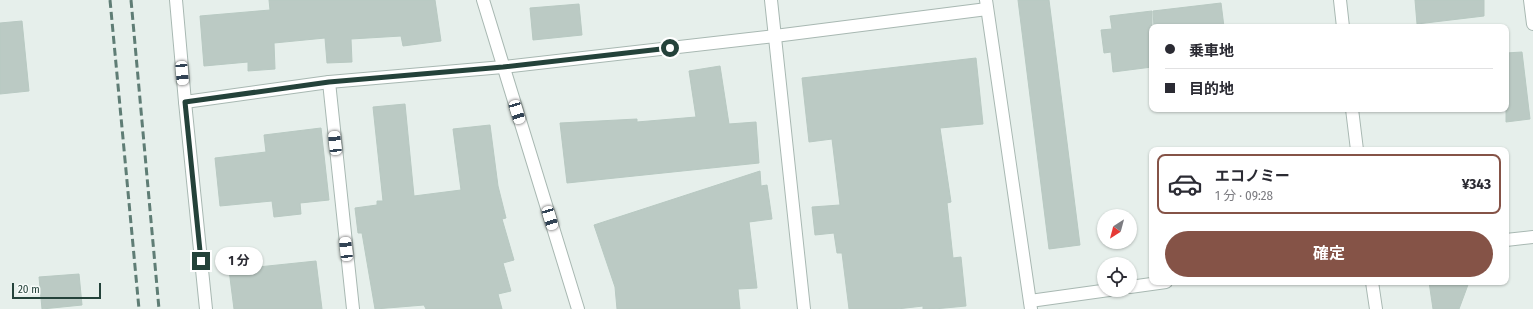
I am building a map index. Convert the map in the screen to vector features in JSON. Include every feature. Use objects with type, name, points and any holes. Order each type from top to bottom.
[{"type":"street","points":[[176,0],[206,309]]},
{"type":"street","points":[[483,0],[578,309]]},
{"type":"street","points":[[771,0],[804,309]]},
{"type":"street","points":[[1340,0],[1343,24]]},
{"type":"street","points":[[1530,0],[1533,24]]},
{"type":"street","points":[[185,102],[329,82],[503,67],[776,36],[986,4],[1030,305],[1097,292]]},
{"type":"street","points":[[329,82],[353,309]]},
{"type":"street","points":[[1352,112],[1356,147]]},
{"type":"street","points":[[1509,240],[1533,237]]},
{"type":"street","points":[[1137,286],[1149,284]]},
{"type":"street","points":[[1372,285],[1376,309]]},
{"type":"building","points":[[269,0],[435,0],[441,41],[403,46],[401,36],[351,39],[352,62],[327,63],[325,38],[274,43],[275,69],[248,71],[248,62],[204,66],[200,16],[270,10]]},
{"type":"building","points":[[1018,0],[1049,0],[1080,245],[1049,249]]},
{"type":"building","points":[[1415,0],[1484,0],[1484,16],[1417,24]]},
{"type":"building","points":[[1221,3],[1224,24],[1154,24],[1153,11]]},
{"type":"building","points":[[579,4],[582,35],[533,40],[530,8]]},
{"type":"building","points":[[1152,11],[1152,24],[1149,24],[1149,67],[1113,72],[1111,52],[1104,53],[1101,30],[1112,29],[1110,16]]},
{"type":"building","points":[[22,21],[29,91],[0,94],[0,23]]},
{"type":"building","points":[[1522,52],[1530,119],[1506,122],[1506,112],[1509,112],[1509,53]]},
{"type":"building","points":[[976,58],[983,124],[940,128],[951,202],[947,203],[953,258],[961,257],[966,306],[934,309],[923,309],[923,306],[897,309],[849,309],[842,253],[837,253],[834,233],[815,235],[812,207],[840,205],[832,139],[809,142],[802,78]]},
{"type":"building","points":[[720,66],[729,124],[756,122],[759,163],[567,183],[560,123],[637,119],[637,122],[696,117],[689,71]]},
{"type":"building","points":[[405,104],[414,196],[461,190],[453,129],[490,125],[498,186],[506,218],[502,219],[514,260],[503,263],[511,291],[498,294],[502,309],[426,309],[424,305],[375,309],[362,233],[358,233],[355,208],[377,205],[377,201],[383,201],[373,107]]},
{"type":"building","points":[[321,128],[329,200],[300,203],[301,214],[274,217],[272,201],[220,206],[215,158],[266,152],[264,135]]},
{"type":"building","points":[[760,171],[761,186],[767,185],[772,219],[749,222],[757,288],[738,289],[740,309],[617,309],[615,287],[594,225]]},
{"type":"building","points":[[316,261],[322,309],[234,309],[229,270]]},
{"type":"building","points":[[79,274],[82,305],[42,309],[39,277]]},
{"type":"building","points":[[1429,285],[1468,285],[1459,309],[1433,309]]},
{"type":"railway","points":[[110,0],[139,309]]},
{"type":"railway","points":[[131,0],[159,309]]},
{"type":"route","points":[[201,261],[185,102],[329,82],[503,67],[670,48]]}]
